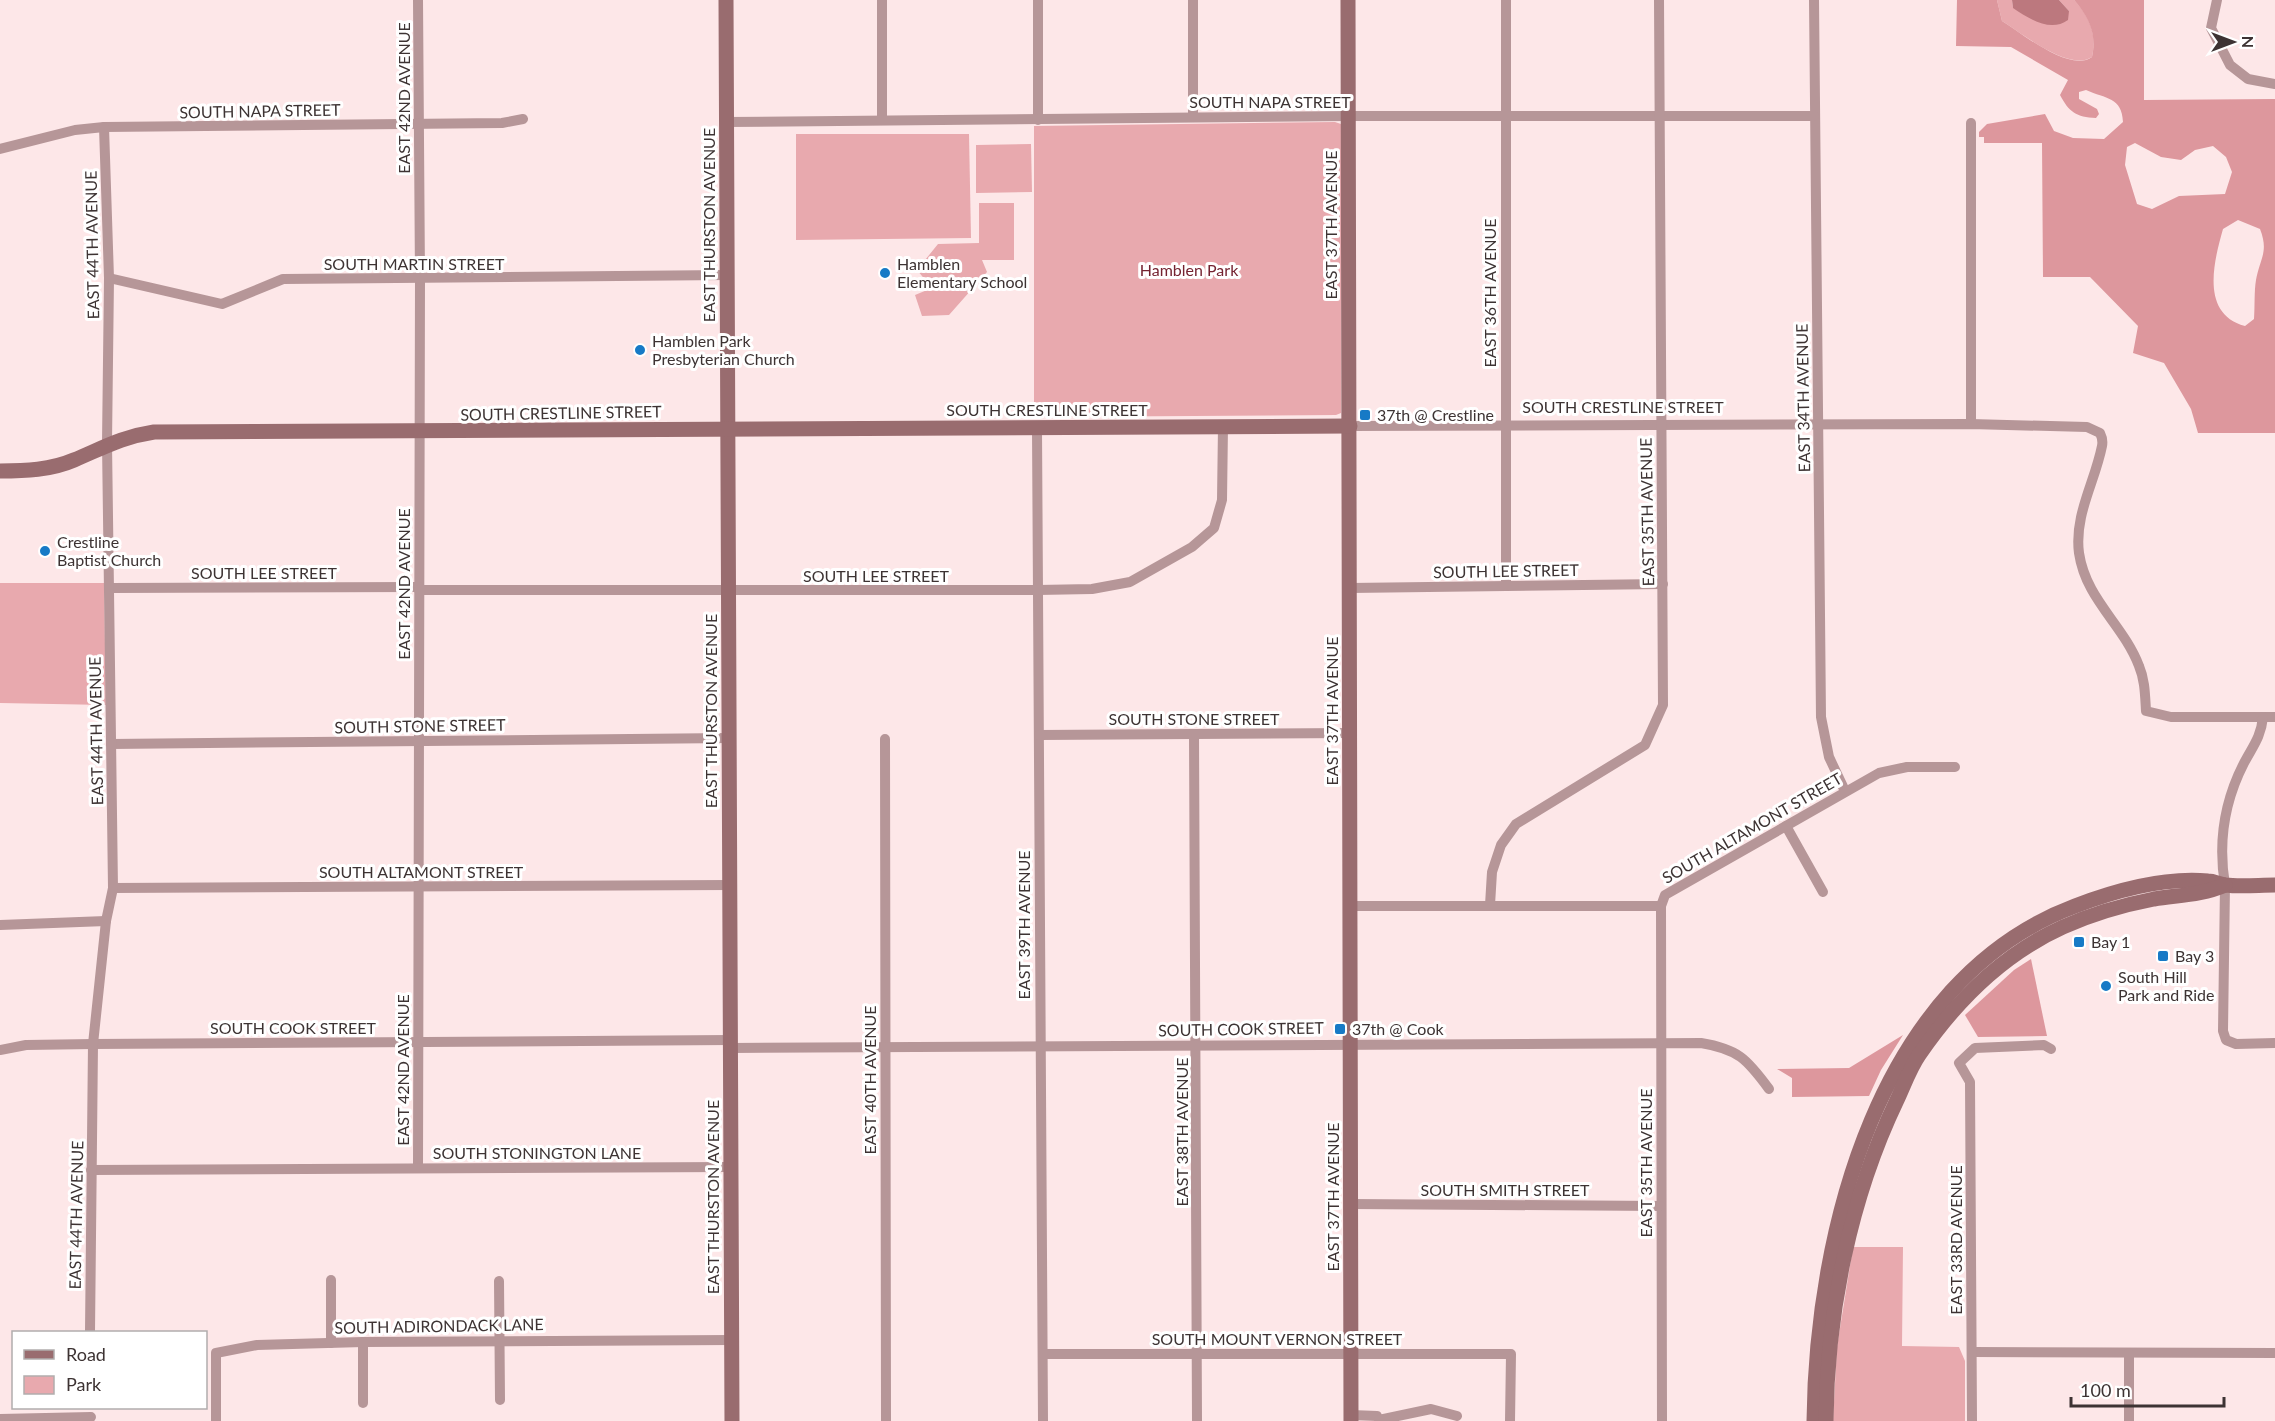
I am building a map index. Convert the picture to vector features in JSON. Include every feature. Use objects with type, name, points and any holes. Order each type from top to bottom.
[{"type":"street","name":"EAST 42ND AVENUE","points":[[418,0],[420,279],[418,1168]]},
{"type":"street","name":"EAST THURSTON AVENUE","points":[[726,0],[732,1421]]},
{"type":"street","points":[[882,0],[882,120]]},
{"type":"street","points":[[1038,0],[1038,120]]},
{"type":"street","points":[[1193,0],[1193,117]]},
{"type":"street","name":"EAST 37TH AVENUE","points":[[1348,0],[1351,1418]]},
{"type":"street","name":"EAST 36TH AVENUE","points":[[1506,0],[1506,586]]},
{"type":"street","name":"EAST 35TH AVENUE","points":[[1490,905],[1492,872],[1501,845],[1515,824],[1645,745],[1657,723],[1662,705],[1659,0]]},
{"type":"street","name":"EAST 34TH AVENUE","points":[[1814,0],[1821,717],[1829,757],[1845,791]]},
{"type":"street","points":[[2217,0],[2211,28],[2230,65],[2248,79],[2275,84]]},
{"type":"street","name":"SOUTH NAPA STREET","points":[[726,122],[1349,116],[1814,116]]},
{"type":"street","name":"SOUTH NAPA STREET","points":[[0,149],[75,130],[104,127],[502,123],[523,119]]},
{"type":"street","points":[[1971,123],[1971,424]]},
{"type":"street","name":"EAST 44TH AVENUE","points":[[90,1331],[93,1044],[106,921],[113,888],[107,443],[109,278],[104,127]]},
{"type":"street","name":"SOUTH MARTIN STREET","points":[[109,278],[222,304],[283,279],[727,275]]},
{"type":"street","name":"SOUTH CRESTLINE STREET","points":[[0,471],[47,468],[74,460],[107,443],[129,436],[154,432],[420,433],[1223,426],[2069,425],[2087,427],[2100,433],[2103,445],[2082,512],[2079,552],[2085,576],[2097,603],[2128,643],[2139,664],[2144,682],[2146,711],[2171,717],[2263,717]]},
{"type":"street","name":"SOUTH LEE STREET","points":[[110,588],[715,589],[729,592],[1092,589],[1130,582],[1192,547],[1214,528],[1222,500],[1223,426]]},
{"type":"street","name":"EAST 39TH AVENUE","points":[[1037,429],[1043,1421]]},
{"type":"street","name":"SOUTH LEE STREET","points":[[1350,588],[1662,584]]},
{"type":"street","points":[[2275,717],[2263,717],[2258,742],[2244,762],[2228,806],[2221,847],[2225,885],[2223,1031],[2226,1040],[2236,1044],[2275,1043]]},
{"type":"street","name":"SOUTH STONE STREET","points":[[1039,735],[1350,733]]},
{"type":"street","name":"EAST 38TH AVENUE","points":[[1194,734],[1197,1421]]},
{"type":"street","name":"SOUTH STONE STREET","points":[[111,744],[729,738]]},
{"type":"street","name":"EAST 40TH AVENUE","points":[[885,739],[886,1421]]},
{"type":"street","name":"SOUTH ALTAMONT STREET","points":[[1350,906],[1661,906],[1665,895],[1879,772],[1907,767],[1955,766]]},
{"type":"street","points":[[1786,826],[1823,892]]},
{"type":"street","points":[[1814,1421],[1819,1330],[1835,1235],[1865,1140],[1887,1085],[1924,1022],[1955,986],[1998,950],[2039,922],[2058,913],[2101,897],[2172,882],[2208,880],[2225,885],[2275,885]]},
{"type":"street","name":"SOUTH ALTAMONT STREET","points":[[113,888],[730,885]]},
{"type":"street","points":[[1826,1421],[1836,1301],[1848,1241],[1865,1182],[1888,1119],[1918,1057],[1960,1003],[1994,970],[2029,945],[2062,927],[2105,911],[2153,899],[2208,892],[2225,885]]},
{"type":"street","name":"EAST 35TH AVENUE","points":[[1661,906],[1662,1421]]},
{"type":"street","points":[[0,925],[106,921]]},
{"type":"street","name":"SOUTH COOK STREET","points":[[0,1050],[26,1045],[418,1042],[1039,1047],[1662,1042],[1701,1043],[1727,1047],[1749,1062],[1769,1089]]},
{"type":"street","name":"EAST 33RD AVENUE","points":[[1972,1421],[1970,1082],[1959,1062],[1975,1048],[2044,1045],[2051,1049]]},
{"type":"street","name":"SOUTH STONINGTON LANE","points":[[91,1170],[731,1167]]},
{"type":"street","name":"SOUTH SMITH STREET","points":[[1351,1204],[1660,1206]]},
{"type":"street","points":[[331,1280],[331,1343]]},
{"type":"street","points":[[499,1281],[500,1400]]},
{"type":"street","name":"SOUTH ADIRONDACK LANE","points":[[216,1421],[211,1353],[257,1344],[500,1340],[732,1340]]},
{"type":"street","points":[[363,1342],[363,1403]]},
{"type":"street","points":[[1972,1352],[2275,1353]]},
{"type":"street","name":"SOUTH MOUNT VERNON STREET","points":[[1044,1354],[1511,1353],[1510,1421]]},
{"type":"street","points":[[2129,1353],[2129,1421]]},
{"type":"street","points":[[1351,1418],[1377,1416],[1379,1421],[1431,1409],[1457,1416]]},
{"type":"street","points":[[0,1419],[91,1415]]},
{"type":"green space","points":[[1997,0],[2012,0],[2013,8],[2069,11],[2059,0],[2074,0],[2091,26],[2094,41],[2092,57],[2071,60],[2046,50],[2002,21]]},
{"type":"green space","name":"Hamblen Park","points":[[1335,122],[1341,124],[1341,413],[1336,415],[1034,417],[1034,126]]},
{"type":"green space","points":[[796,134],[969,134],[971,238],[796,240]]},
{"type":"green space","points":[[1031,144],[1032,192],[976,193],[976,145]]},
{"type":"green space","points":[[979,203],[1014,203],[1014,260],[982,260],[987,272],[949,315],[922,316],[915,295],[932,288],[917,270],[938,244],[979,243]]},
{"type":"green space","points":[[0,583],[104,583],[106,705],[0,703]]},
{"type":"green space","points":[[1853,1247],[1903,1247],[1902,1346],[1959,1347],[1965,1361],[1965,1421],[1833,1421],[1837,1347]]},
{"type":"shaded area","points":[[1957,0],[1997,0],[2002,21],[2059,56],[2083,61],[2092,57],[2092,33],[2088,19],[2074,0],[2144,0],[2144,100],[2275,99],[2275,433],[2198,433],[2191,409],[2164,363],[2133,353],[2138,326],[2090,277],[2043,277],[2042,143],[1984,143],[1984,137],[1979,137],[1979,132],[1987,124],[2045,114],[2054,131],[2073,138],[2104,139],[2123,122],[2120,108],[2116,103],[2086,90],[2079,92],[2079,99],[2097,109],[2099,114],[2096,118],[2078,115],[2067,106],[2060,95],[2068,80],[2011,47],[1956,46]],"holes":[[[2135,143],[2161,157],[2181,160],[2195,150],[2213,146],[2226,157],[2232,172],[2225,194],[2179,196],[2152,209],[2137,204],[2125,165],[2127,147]],[[2238,220],[2260,229],[2264,244],[2255,285],[2254,319],[2245,326],[2231,320],[2222,311],[2216,299],[2214,286],[2216,257],[2223,229]]]},
{"type":"shaded area","points":[[2012,0],[2059,0],[2069,11],[2068,20],[2054,25],[2039,23],[2013,8]]},
{"type":"shaded area","points":[[2031,959],[2047,1036],[1978,1037],[1965,1015],[2014,970]]},
{"type":"shaded area","points":[[1903,1035],[1881,1070],[1869,1096],[1792,1097],[1792,1078],[1777,1069],[1849,1068]]},
{"type":"place","name":"Hamblen Elementary School","points":[[885,273]]},
{"type":"place","name":"Hamblen Park Presbyterian Church","points":[[640,350]]},
{"type":"place","name":"37th @ Crestline","points":[[1365,415]]},
{"type":"place","name":"Crestline Baptist Church","points":[[45,551]]},
{"type":"place","name":"Bay 1","points":[[2079,942]]},
{"type":"place","name":"Bay 3","points":[[2163,956]]},
{"type":"place","name":"South Hill Park and Ride","points":[[2106,986]]},
{"type":"place","name":"37th @ Cook","points":[[1340,1029]]}]
